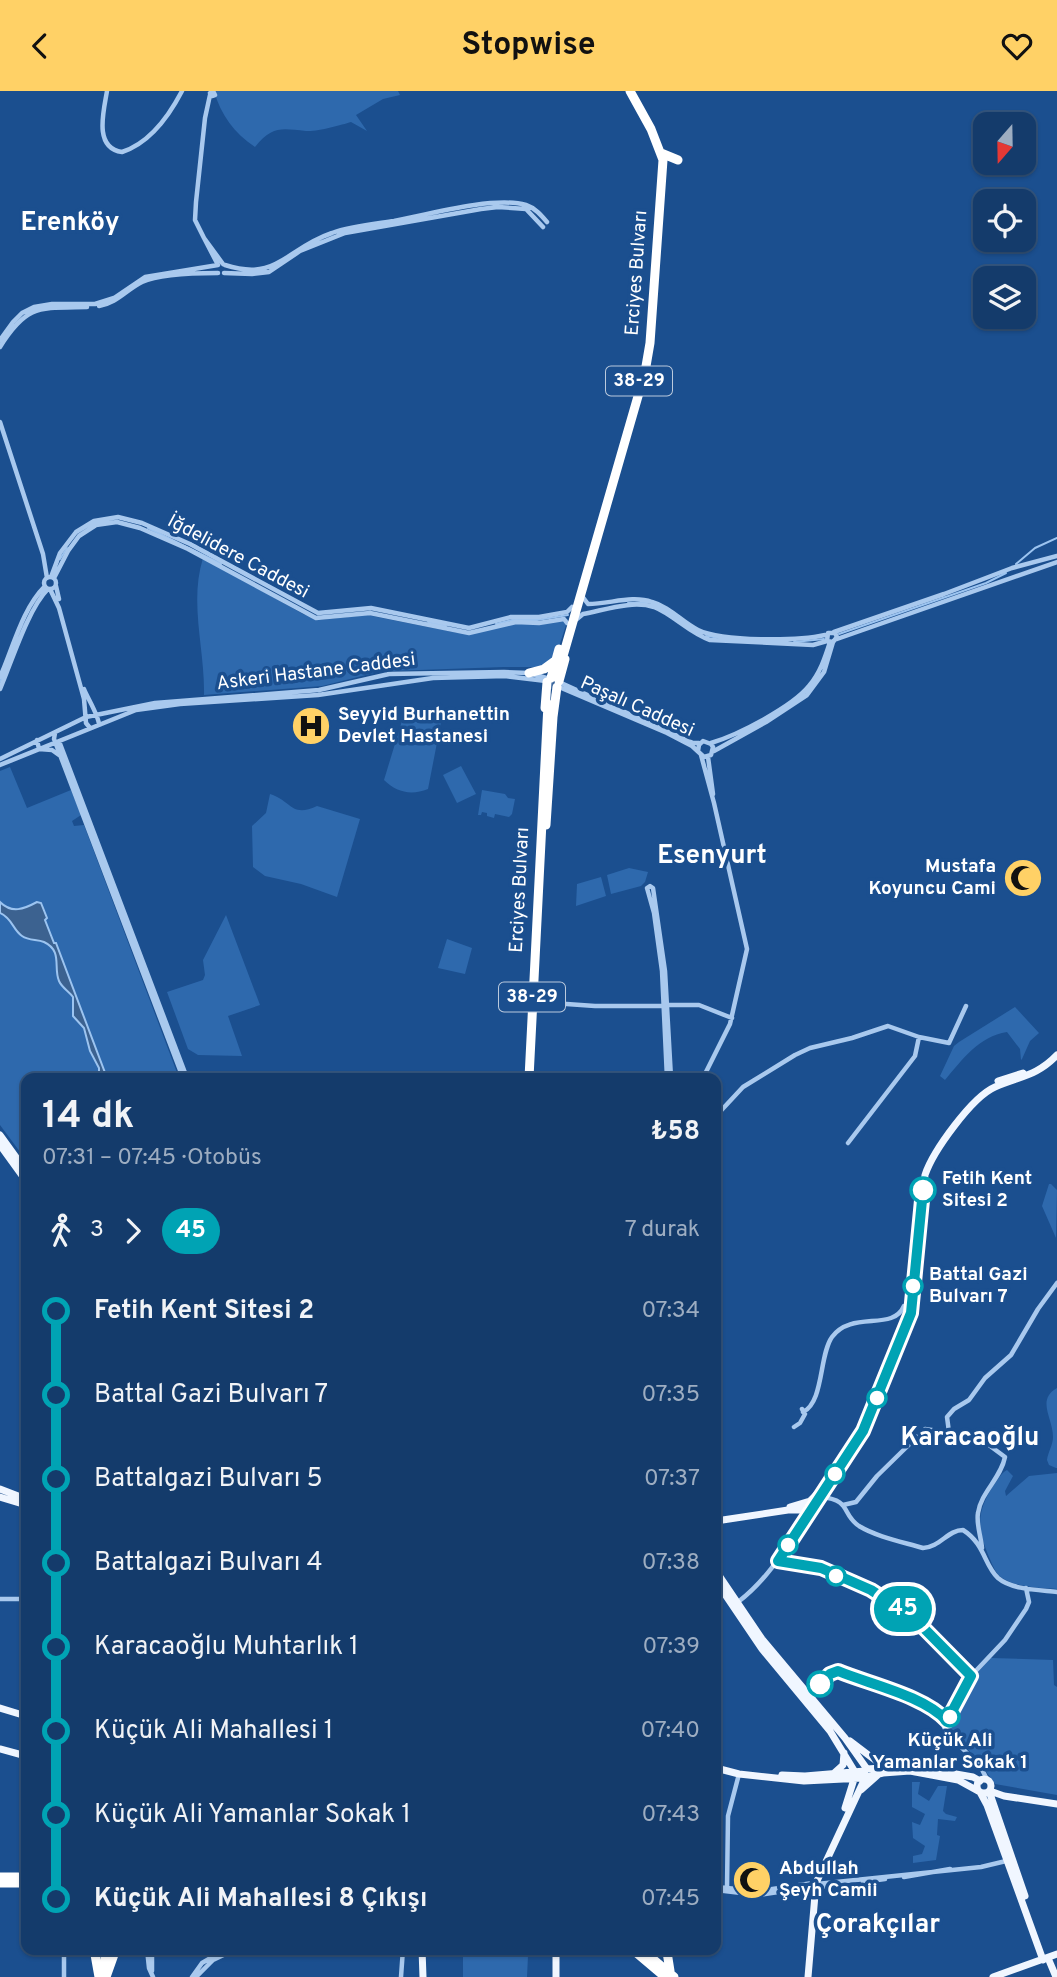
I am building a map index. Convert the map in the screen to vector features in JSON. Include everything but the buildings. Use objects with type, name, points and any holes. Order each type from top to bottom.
[{"type":"highway","name":"Erciyes Bulvarı","points":[[558,662],[582,591],[642,373],[648,342],[658,182],[655,151],[624,91]]},
{"type":"highway","name":"Erciyes Bulvarı","points":[[617,464],[645,372],[650,343],[663,167],[661,153],[630,91]]},
{"type":"highway","points":[[661,153],[678,160]]},
{"type":"highway","points":[[548,699],[572,622],[570,610],[582,591]]},
{"type":"highway","points":[[544,769],[543,732],[548,699],[582,591]]},
{"type":"highway","points":[[546,825],[554,682],[544,669],[558,662]]},
{"type":"highway","name":"Erciyes Bulvarı","points":[[531,1073],[548,699]]},
{"type":"highway","name":"Erciyes Bulvarı","points":[[531,1073],[538,1002],[546,825],[548,699]]},
{"type":"highway","points":[[3,1880],[21,1877]]},
{"type":"highway","points":[[3,1880],[21,1883]]},
{"type":"highway","points":[[97,1955],[99,1977]]},
{"type":"highway","points":[[106,1977],[110,1955]]},
{"type":"highway","points":[[645,1955],[664,1964]]},
{"type":"main road","points":[[818,1496],[866,1421],[891,1351],[905,1323],[919,1189],[929,1154],[982,1091],[993,1083],[1032,1070],[1057,1049]]},
{"type":"main road","points":[[721,1518],[788,1510],[805,1514],[868,1423],[895,1350],[908,1324],[925,1175],[936,1150],[982,1097],[994,1088],[1037,1072],[1057,1055]]},
{"type":"main road","points":[[0,1133],[21,1162]]},
{"type":"main road","points":[[0,1145],[21,1174]]},
{"type":"main road","points":[[0,1489],[21,1497]]},
{"type":"main road","points":[[0,1497],[21,1503]]},
{"type":"main road","points":[[721,1518],[810,1504]]},
{"type":"main road","points":[[721,1578],[762,1639],[845,1738],[878,1762],[890,1767]]},
{"type":"main road","points":[[721,1588],[762,1649],[830,1731],[861,1774]]},
{"type":"main road","points":[[0,1710],[21,1716]]},
{"type":"main road","points":[[806,1977],[815,1885],[861,1774],[845,1738]]},
{"type":"main road","points":[[0,1748],[21,1753]]},
{"type":"main road","points":[[833,1777],[843,1765],[844,1752]]},
{"type":"main road","points":[[861,1774],[890,1767],[910,1766],[973,1777],[1003,1792],[1057,1802]]},
{"type":"main road","points":[[721,1767],[773,1774],[833,1777],[854,1794]]},
{"type":"main road","points":[[721,1768],[739,1774],[804,1781],[909,1770],[958,1780],[979,1791]]},
{"type":"main road","points":[[854,1794],[880,1773]]},
{"type":"main road","points":[[986,1785],[977,1786],[987,1805],[1006,1861],[1045,1956],[1054,1972]]},
{"type":"main road","points":[[986,1785],[994,1794],[1057,1802]]},
{"type":"main road","points":[[986,1785],[1045,1956]]},
{"type":"main road","points":[[995,1810],[999,1803],[1011,1797]]},
{"type":"main road","points":[[984,1977],[1057,1952]]},
{"type":"main road","points":[[424,1955],[425,1977]]},
{"type":"main road","points":[[557,1955],[558,1977]]},
{"type":"main road","points":[[993,1977],[1045,1956]]},
{"type":"street","points":[[107,91],[102,123],[104,135],[109,146],[122,152],[155,131],[182,91]]},
{"type":"street","points":[[210,93],[195,220],[226,269],[221,273]]},
{"type":"street","points":[[0,340],[13,321],[34,307],[52,304],[95,304],[114,298],[145,277],[222,265],[251,271],[269,268],[308,243],[337,231],[481,205],[506,203],[528,205],[540,213],[545,224],[526,209],[498,207],[345,233],[300,251],[269,272],[183,274],[143,281],[107,305],[33,311],[14,325],[0,347]]},
{"type":"street","points":[[221,273],[222,265]]},
{"type":"street","points":[[0,422],[50,577],[57,582],[61,612],[90,728]]},
{"type":"street","name":"İğdelidere Caddesi","points":[[50,577],[71,537],[82,527],[102,518],[122,517],[198,548],[318,613],[371,608],[469,628],[511,617],[539,617],[570,610]]},
{"type":"street","name":"İğdelidere Caddesi","points":[[59,560],[85,531],[102,523],[121,522],[140,527],[195,553],[316,618],[370,613],[466,633],[516,622],[539,623],[564,619],[572,622],[583,614],[643,605],[654,607],[698,636],[710,640],[813,645],[830,639]]},
{"type":"street","points":[[43,554],[50,577]]},
{"type":"street","points":[[830,639],[836,635],[834,632],[1012,568],[1057,557]]},
{"type":"street","points":[[47,563],[59,560]]},
{"type":"street","points":[[582,591],[589,604],[652,601],[667,608],[690,626],[715,635],[830,639],[1057,562]]},
{"type":"street","points":[[1012,568],[1016,576]]},
{"type":"street","points":[[50,577],[44,582],[54,595],[61,612],[78,671],[90,706],[97,714],[99,725]]},
{"type":"street","points":[[0,677],[39,592],[56,586]]},
{"type":"street","points":[[0,689],[30,619],[48,588]]},
{"type":"street","points":[[43,594],[54,595]]},
{"type":"street","name":"Paşalı Caddesi","points":[[711,744],[763,719],[803,693],[820,671],[830,639]]},
{"type":"street","name":"Paşalı Caddesi","points":[[713,751],[766,722],[807,695],[824,673],[830,639]]},
{"type":"street","name":"Askeri Hastane Caddesi","points":[[0,759],[86,717],[163,702],[319,690],[389,674],[554,682]]},
{"type":"street","name":"Askeri Hastane Caddesi","points":[[0,765],[132,711],[308,696],[433,678],[505,676],[554,682]]},
{"type":"street","name":"Paşalı Caddesi","points":[[554,682],[700,744]]},
{"type":"street","name":"Paşalı Caddesi","points":[[554,682],[667,733],[699,753],[713,798],[746,939],[744,967],[732,1018],[705,1073]]},
{"type":"street","points":[[74,723],[85,705]]},
{"type":"street","points":[[55,732],[183,1073]]},
{"type":"street","points":[[37,740],[39,749],[52,750],[61,757]]},
{"type":"street","points":[[58,741],[61,757],[183,1073]]},
{"type":"street","points":[[708,757],[699,753],[703,741],[711,744],[713,751],[708,757],[713,798]]},
{"type":"street","points":[[709,769],[720,746]]},
{"type":"street","points":[[651,890],[667,1005],[669,1073]]},
{"type":"street","points":[[538,1002],[595,1006],[699,1005],[732,1018]]},
{"type":"street","points":[[721,1111],[743,1087],[810,1048],[887,1026],[919,1037],[949,1043],[965,1006]]},
{"type":"street","points":[[848,1143],[915,1056],[919,1037]]},
{"type":"street","points":[[949,1432],[947,1417],[969,1400],[985,1378],[1012,1356],[1038,1309],[1055,1291],[1057,1283]]},
{"type":"street","points":[[794,1427],[800,1423],[803,1411],[814,1399],[827,1345],[835,1333],[863,1320],[893,1319],[904,1306],[908,1307]]},
{"type":"street","points":[[844,1504],[856,1502],[877,1476],[925,1429],[978,1437],[1005,1457],[978,1511],[982,1548]]},
{"type":"street","points":[[818,1496],[844,1504],[860,1526],[902,1542],[928,1548],[961,1529],[982,1548],[1000,1580],[1026,1588],[1057,1592]]},
{"type":"street","points":[[737,1602],[755,1587],[777,1562],[805,1514]]},
{"type":"street","points":[[986,1785],[976,1761],[944,1727],[971,1676],[1005,1640],[1026,1609],[1026,1588]]},
{"type":"street","points":[[0,1599],[21,1599]]},
{"type":"street","points":[[727,1888],[728,1816],[739,1774]]},
{"type":"street","points":[[721,1888],[758,1891],[981,1867],[1006,1861]]},
{"type":"street","points":[[721,1889],[758,1895],[815,1885]]},
{"type":"street","points":[[64,1955],[64,1977]]},
{"type":"street","points":[[150,1955],[152,1976]]},
{"type":"street","points":[[194,1977],[202,1963],[216,1955]]},
{"type":"street","points":[[194,1977],[213,1960],[223,1955]]},
{"type":"street","points":[[401,1977],[402,1955]]},
{"type":"shaded area","points":[[214,91],[398,91],[400,95],[383,99],[356,115],[367,131],[351,122],[316,130],[284,129],[267,135],[255,147],[229,123]]},
{"type":"shaded area","points":[[203,558],[303,614],[320,620],[367,615],[458,633],[507,624],[568,619],[554,662],[543,667],[391,671],[384,664],[382,671],[322,686],[204,695],[197,609]]},
{"type":"shaded area","points":[[405,711],[442,717],[428,789],[416,792],[399,790],[384,780]]},
{"type":"shaded area","points":[[461,766],[476,794],[457,803],[443,775]]},
{"type":"shaded area","points":[[10,767],[27,808],[71,790],[81,815],[72,821],[74,826],[84,825],[177,1073],[21,1073],[21,1153],[0,1125],[0,771]]},
{"type":"shaded area","points":[[482,790],[505,794],[508,798],[515,799],[512,814],[509,817],[495,814],[494,818],[482,812],[478,815]]},
{"type":"shaded area","points":[[270,794],[297,809],[317,806],[360,819],[337,897],[301,884],[265,876],[253,867],[252,826],[266,813]]},
{"type":"shaded area","points":[[629,868],[648,872],[645,882],[641,886],[611,894],[607,875]]},
{"type":"shaded area","points":[[601,877],[606,896],[576,906],[577,884]]},
{"type":"shaded area","points":[[0,902],[14,909],[41,903],[47,918],[45,920],[105,1073],[99,1073],[84,1028],[73,1016],[73,997],[59,981],[54,950],[44,942],[22,936],[0,913]]},
{"type":"shaded area","points":[[226,915],[260,1005],[228,1016],[242,1056],[198,1055],[188,1049],[167,992],[203,980],[203,960]]},
{"type":"shaded area","points":[[447,939],[472,948],[465,974],[438,968]]},
{"type":"shaded area","points":[[1015,1007],[1039,1033],[1030,1041],[1021,1060],[1020,1049],[1007,1032],[988,1038],[980,1044],[945,1080],[940,1076],[954,1046]]},
{"type":"shaded area","points":[[1049,1184],[1057,1190],[1056,1238],[1042,1206]]},
{"type":"shaded area","points":[[1057,1388],[1056,1468],[1049,1465],[1047,1460],[1053,1437],[1047,1404],[1051,1393]]},
{"type":"shaded area","points":[[1007,1470],[1013,1476],[1005,1491],[1006,1496],[1029,1476],[1057,1473],[1057,1589],[1010,1582],[999,1575],[989,1557],[982,1537],[981,1513],[993,1486]]},
{"type":"shaded area","points":[[991,1658],[1053,1660],[1054,1685],[1057,1687],[1057,1795],[995,1784],[977,1759],[947,1728],[977,1673]]},
{"type":"shaded area","points":[[912,1782],[920,1782],[918,1794],[929,1801],[938,1786],[947,1786],[943,1811],[957,1817],[955,1821],[938,1819],[937,1835],[940,1836],[936,1860],[913,1863],[913,1856],[922,1854],[925,1846],[913,1838],[912,1822],[920,1825],[925,1814],[912,1807]]},
{"type":"shaded area","points":[[463,1955],[528,1956],[527,1977],[463,1977]]},
{"type":"waterway","points":[[148,528],[221,564]]},
{"type":"waterway","points":[[1016,564],[1035,548],[1057,538]]},
{"type":"waterway","points":[[60,559],[67,548]]},
{"type":"waterway","points":[[839,634],[986,583],[1006,573]]},
{"type":"waterway","points":[[628,603],[647,603]]},
{"type":"waterway","points":[[496,624],[568,615]]},
{"type":"waterway","points":[[428,622],[446,626]]},
{"type":"waterway","points":[[706,636],[721,638]]},
{"type":"waterway","points":[[794,642],[824,639]]},
{"type":"waterway","points":[[0,682],[4,673]]},
{"type":"tunnel","points":[[548,702],[555,671]]},
{"type":"tram line","points":[[0,1880],[21,1880]]},
{"type":"tram line","points":[[643,1955],[669,1977]]},
{"type":"bus line","name":"45","points":[[820,1684],[834,1671],[838,1671],[906,1697],[932,1709],[947,1721],[971,1676],[905,1609],[900,1609],[871,1590],[821,1568],[778,1561],[863,1431],[908,1324],[923,1190]]},
{"type":"place","name":"Seyyid Burhanettin Devlet Hastanesi","points":[[311,726]]},
{"type":"place","name":"Mustafa Koyuncu Cami","points":[[1023,878]]},
{"type":"place","name":"Fetih Kent Sitesi 2","points":[[923,1190]]},
{"type":"place","name":"Battal Gazi Bulvarı 7","points":[[913,1286]]},
{"type":"place","name":"Küçük Ali Yamanlar Sokak 1","points":[[950,1717]]},
{"type":"place","name":"Abdullah Şeyh Camii","points":[[752,1880]]},
{"type":"district","name":"Erenköy","points":[[70,223]]},
{"type":"district","name":"Esenyurt","points":[[712,856]]},
{"type":"district","name":"Karacaoğlu","points":[[970,1438]]},
{"type":"district","name":"Çorakçılar","points":[[878,1925]]}]
